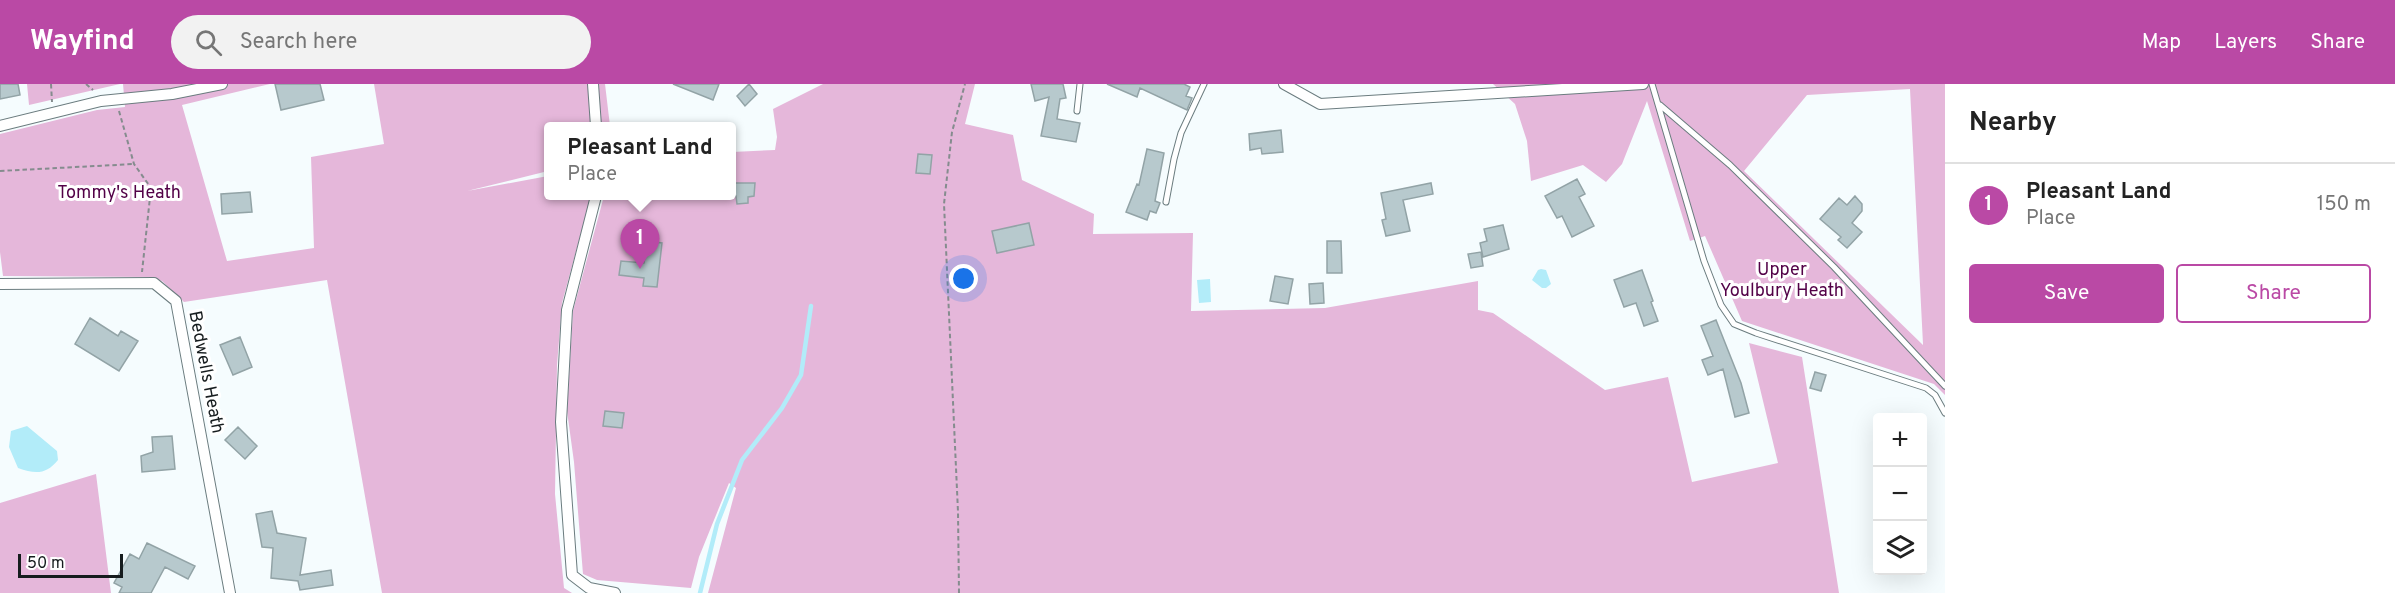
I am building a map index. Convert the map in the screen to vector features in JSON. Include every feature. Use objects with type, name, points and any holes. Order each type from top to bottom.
[{"type":"street","points":[[0,126],[115,100],[172,94],[222,84]]},
{"type":"street","points":[[592,84],[596,122]]},
{"type":"street","points":[[1284,84],[1320,104],[1643,84]]},
{"type":"street","points":[[595,200],[567,310],[561,422],[572,575],[589,588],[615,593]]},
{"type":"street","name":"Bedwells Heath","points":[[0,284],[154,284],[176,301],[230,593]]},
{"type":"lane","points":[[1077,111],[1080,84]]},
{"type":"lane","points":[[1166,202],[1181,133],[1204,84]]},
{"type":"lane","points":[[1652,84],[1704,261],[1721,304],[1734,324],[1926,388],[1935,395],[1945,413]]},
{"type":"lane","points":[[1659,104],[1730,165],[1866,301],[1945,387],[1935,395]]},
{"type":"path","points":[[51,84],[51,113]]},
{"type":"path","points":[[959,593],[958,512],[944,204],[952,132],[965,84]]},
{"type":"path","points":[[115,100],[134,164],[151,188],[141,284]]},
{"type":"path","points":[[0,171],[134,164]]},
{"type":"green space","points":[[27,84],[120,84],[29,105]]},
{"type":"green space","name":"Tommy's Heath","points":[[123,84],[270,84],[182,105],[227,261],[314,248],[311,157],[384,144],[374,84],[605,84],[610,122],[544,122],[544,172],[467,191],[544,177],[544,200],[590,200],[562,303],[557,365],[555,494],[564,588],[572,593],[382,593],[327,280],[184,302],[162,281],[150,277],[3,276],[0,252],[0,134],[97,110],[125,107]]},
{"type":"green space","points":[[823,84],[975,84],[965,124],[1013,135],[1022,180],[1094,214],[1093,234],[1193,233],[1191,311],[1325,308],[1478,281],[1478,310],[1493,313],[1605,390],[1668,377],[1692,482],[1778,463],[1749,343],[1802,357],[1839,593],[708,593],[736,488],[729,483],[699,557],[691,588],[597,580],[583,574],[574,462],[567,411],[573,311],[603,200],[736,200],[736,152],[775,150],[777,137],[773,109]]},
{"type":"green space","name":"Upper Youlbury Heath","points":[[1493,84],[1945,84],[1945,395],[1934,384],[1742,321],[1705,236],[1690,241],[1647,101],[1622,164],[1606,182],[1583,165],[1531,181],[1527,141],[1515,104]],"holes":[[[1910,89],[1923,345],[1744,171],[1807,95]]]},
{"type":"green space","points":[[96,474],[111,593],[0,593],[0,503]]},
{"type":"water","points":[[1541,269],[1546,270],[1551,284],[1546,288],[1542,288],[1532,280]]},
{"type":"water","points":[[1210,279],[1211,302],[1199,303],[1197,280]]},
{"type":"water","points":[[27,426],[57,451],[58,460],[45,471],[35,472],[18,468],[9,447],[11,431]]},
{"type":"building","points":[[0,84],[18,84],[20,95],[0,99]]},
{"type":"building","points":[[275,84],[320,84],[324,100],[281,110]]},
{"type":"building","points":[[673,84],[719,84],[713,100]]},
{"type":"building","points":[[749,84],[757,94],[745,106],[737,96]]},
{"type":"building","points":[[1031,84],[1063,84],[1066,98],[1060,99],[1057,119],[1080,123],[1076,142],[1041,136],[1049,97],[1035,101]]},
{"type":"building","points":[[1107,84],[1184,84],[1190,87],[1186,96],[1192,98],[1187,110],[1140,88],[1137,97]]},
{"type":"building","points":[[1281,130],[1283,152],[1262,154],[1261,148],[1250,150],[1249,134]]},
{"type":"building","points":[[1147,149],[1164,153],[1155,201],[1160,203],[1156,213],[1150,211],[1147,220],[1126,212],[1137,184],[1139,185]]},
{"type":"building","points":[[918,154],[932,155],[930,174],[916,173]]},
{"type":"building","points":[[1577,179],[1585,194],[1579,197],[1594,226],[1572,237],[1562,216],[1557,218],[1545,196]]},
{"type":"building","points":[[736,183],[755,183],[754,196],[748,197],[748,203],[737,204]]},
{"type":"building","points":[[1431,183],[1433,194],[1403,200],[1410,231],[1386,236],[1382,220],[1386,219],[1381,193]]},
{"type":"building","points":[[250,192],[252,212],[222,214],[221,194]]},
{"type":"building","points":[[1855,196],[1862,204],[1862,211],[1852,223],[1862,232],[1847,248],[1838,240],[1841,237],[1820,219],[1839,198],[1847,205]]},
{"type":"building","points":[[1029,223],[1034,245],[997,253],[992,231]]},
{"type":"building","points":[[1503,225],[1509,249],[1483,257],[1480,243],[1487,241],[1484,229]]},
{"type":"building","points":[[647,241],[662,243],[657,287],[643,286],[644,278],[619,275],[621,261],[644,263]]},
{"type":"building","points":[[1327,241],[1341,241],[1342,273],[1327,273]]},
{"type":"building","points":[[1481,252],[1483,266],[1471,268],[1468,254]]},
{"type":"building","points":[[1642,270],[1658,321],[1644,326],[1636,303],[1624,307],[1614,280]]},
{"type":"building","points":[[1275,276],[1293,279],[1288,304],[1270,301]]},
{"type":"building","points":[[1323,283],[1324,303],[1310,304],[1309,284]]},
{"type":"building","points":[[90,318],[118,336],[121,331],[138,341],[119,371],[75,344]]},
{"type":"building","points":[[1716,320],[1741,383],[1749,413],[1735,417],[1723,369],[1708,375],[1702,360],[1713,356],[1701,326]]},
{"type":"building","points":[[240,337],[252,367],[233,375],[220,345]]},
{"type":"building","points":[[1815,372],[1826,375],[1821,391],[1810,388]]},
{"type":"building","points":[[605,411],[624,413],[622,428],[603,426]]},
{"type":"building","points":[[238,427],[257,446],[245,459],[225,440]]},
{"type":"building","points":[[172,436],[175,469],[142,472],[141,456],[153,452],[152,437]]},
{"type":"building","points":[[272,511],[277,533],[306,538],[300,575],[331,570],[333,585],[300,590],[298,581],[271,578],[273,548],[262,547],[256,514]]},
{"type":"building","points":[[147,543],[195,566],[188,579],[165,567],[151,593],[119,593],[122,587],[114,583],[130,554],[139,559]]},
{"type":"waterway","points":[[700,593],[717,524],[742,460],[782,408],[801,375],[811,306]]},
{"type":"place","name":"Pleasant Land","points":[[640,269]]}]
